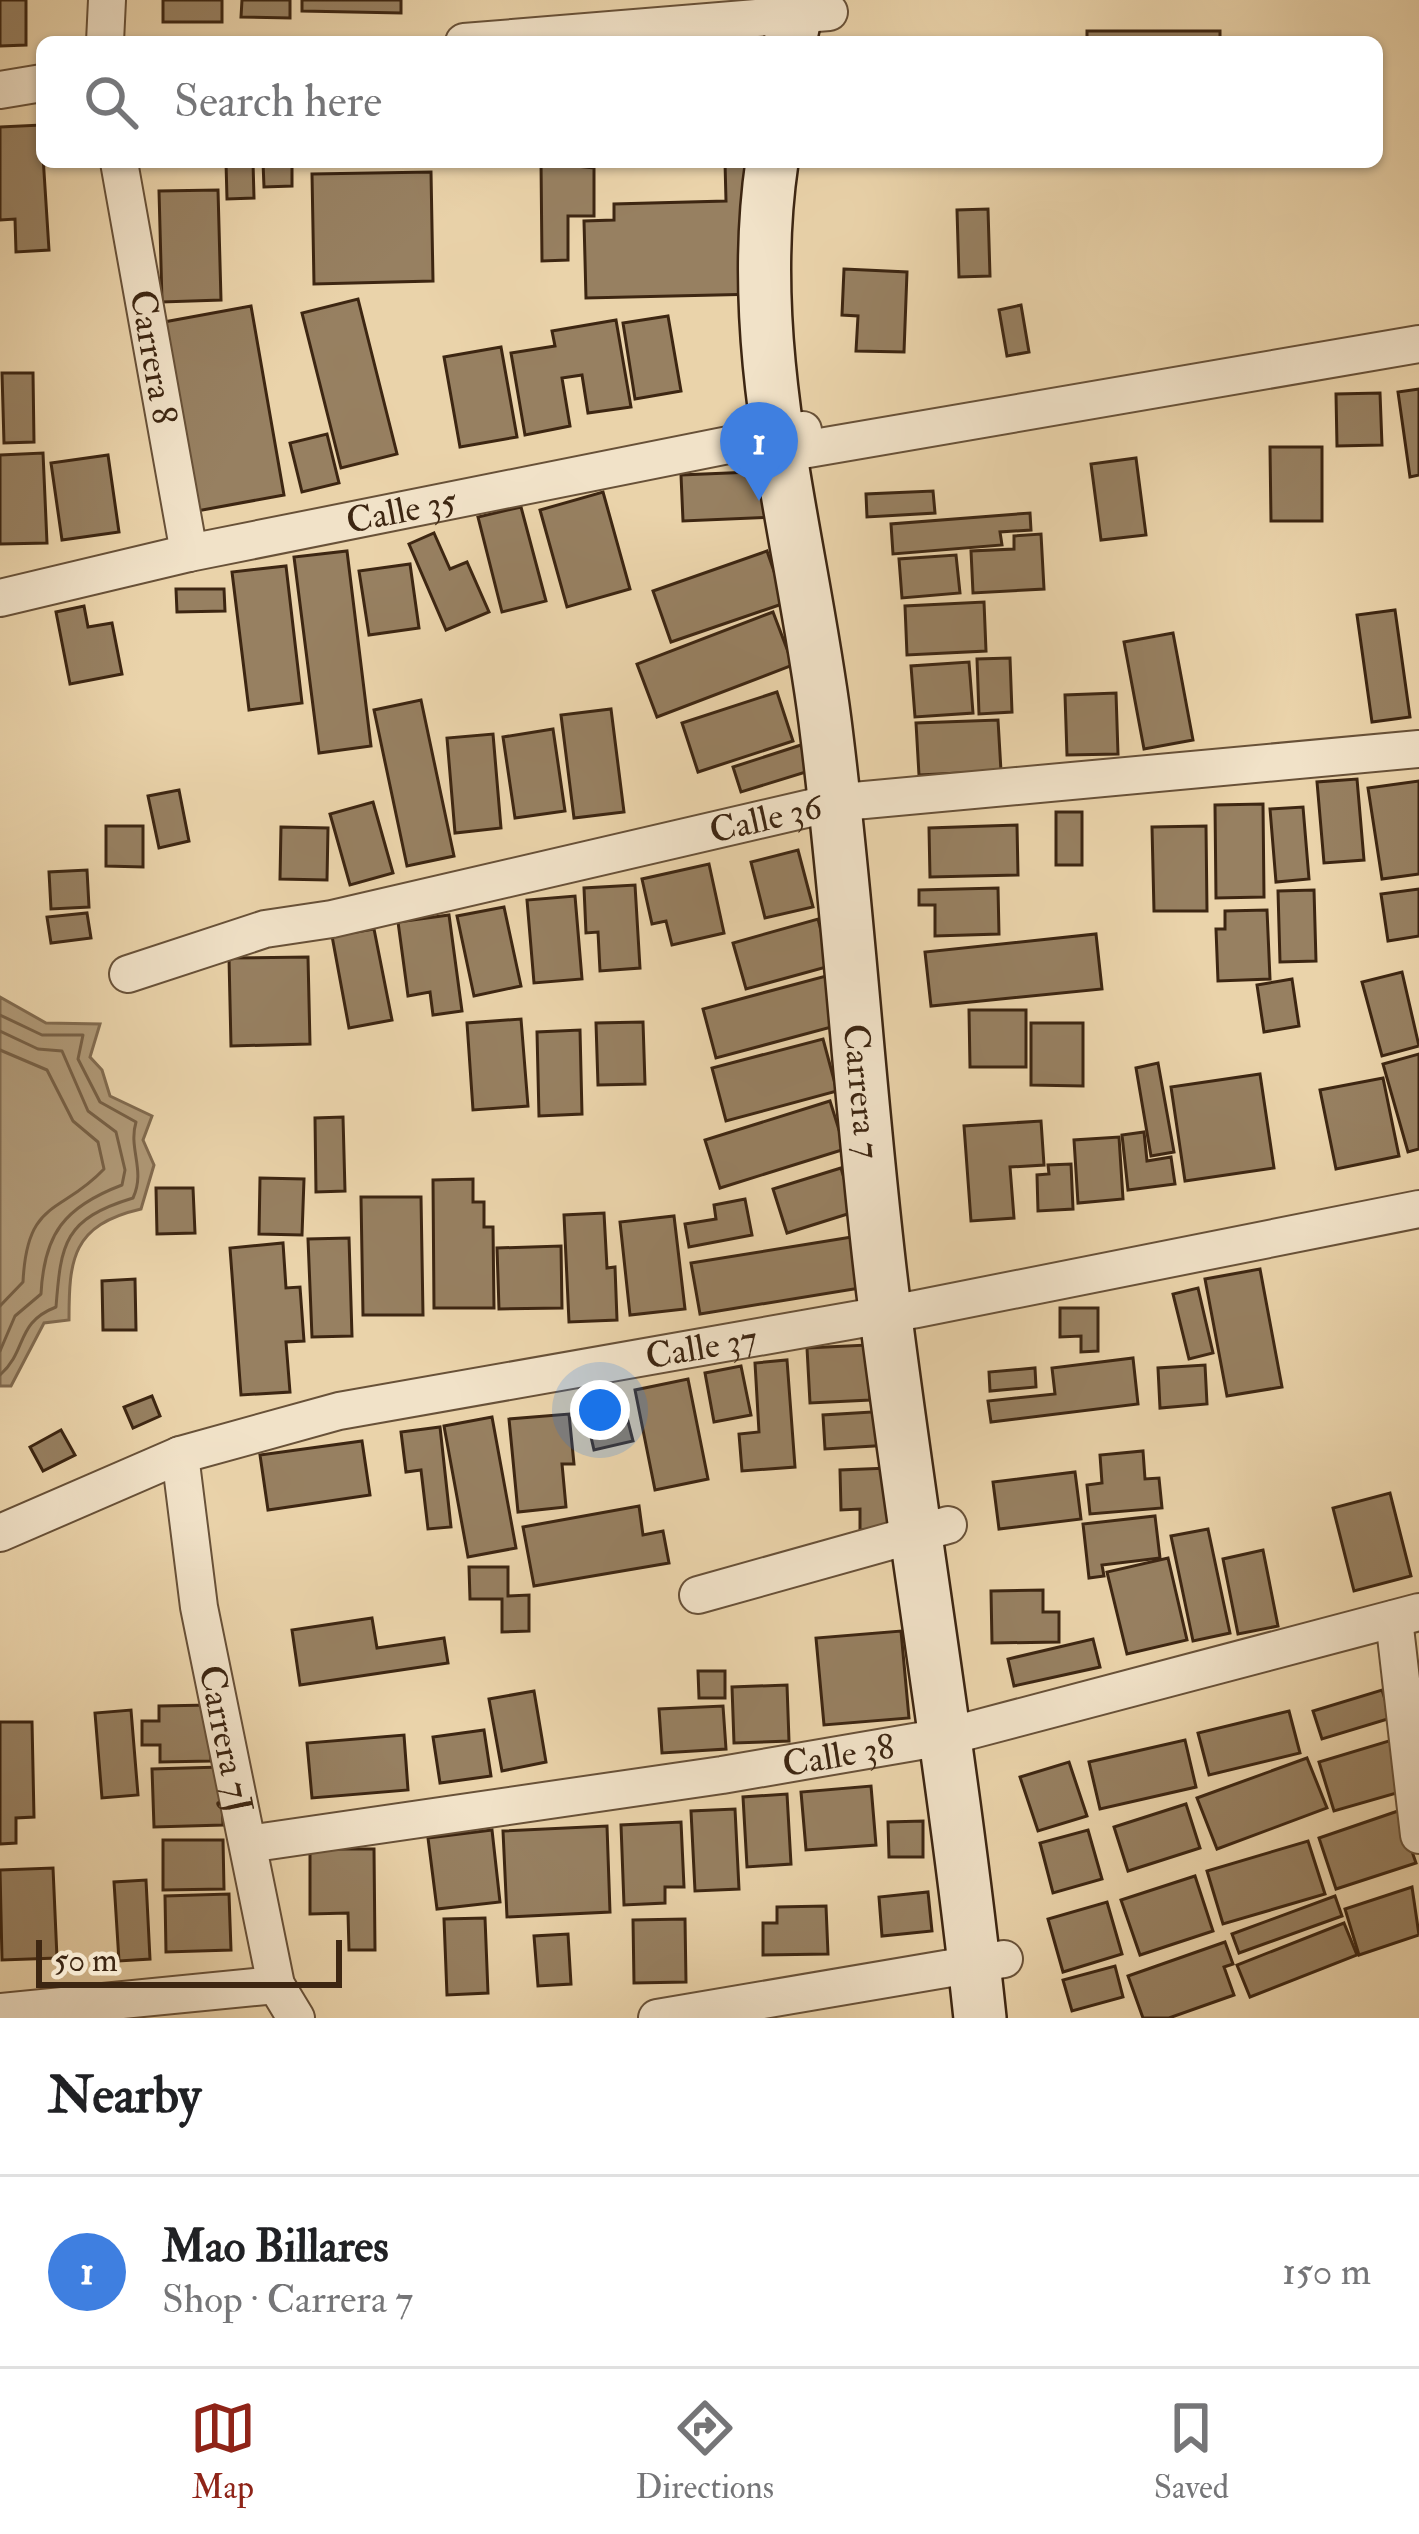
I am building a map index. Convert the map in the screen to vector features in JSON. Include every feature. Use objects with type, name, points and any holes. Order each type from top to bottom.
[{"type":"street","points":[[105,36],[107,0]]},
{"type":"street","points":[[551,36],[811,18]]},
{"type":"street","points":[[0,90],[36,84]]},
{"type":"street","name":"Carrera 8","points":[[120,168],[189,553]]},
{"type":"street","name":"Carrera 7","points":[[771,168],[763,221],[825,721],[847,803],[901,1310],[963,1732],[989,1961],[1011,2018]]},
{"type":"street","name":"Carrera 7","points":[[790,442],[794,217],[802,168]]},
{"type":"street","name":"Calle 35","points":[[0,598],[189,553],[790,442],[1419,344]]},
{"type":"street","name":"Calle 36","points":[[128,974],[265,929],[332,920],[847,803],[1419,749]]},
{"type":"street","name":"Calle 37","points":[[0,1533],[180,1455],[339,1411],[901,1310],[1419,1209]]},
{"type":"street","name":"Carrera 7J","points":[[180,1455],[199,1607],[276,1985],[296,2018]]},
{"type":"street","points":[[698,1594],[933,1530]]},
{"type":"street","points":[[1406,1616],[1419,1835]]},
{"type":"street","name":"Calle 38","points":[[248,1844],[722,1775],[963,1732],[1406,1616]]},
{"type":"street","points":[[657,2018],[989,1961]]},
{"type":"street","name":"Carrera 7","points":[[980,2018],[989,1961]]},
{"type":"street","points":[[0,2012],[276,1985]]},
{"type":"water","points":[[0,997],[46,1023],[100,1024],[90,1057],[102,1070],[110,1096],[152,1116],[143,1140],[154,1165],[141,1209],[101,1225],[79,1248],[71,1279],[69,1320],[44,1323],[11,1386],[0,1386]]},
{"type":"building","points":[[0,0],[26,0],[26,45],[0,46]]},
{"type":"building","points":[[163,0],[222,0],[222,22],[163,22]]},
{"type":"building","points":[[242,0],[290,0],[290,18],[241,17]]},
{"type":"building","points":[[302,0],[401,0],[401,13],[302,11]]},
{"type":"building","points":[[1087,31],[1220,31],[1220,36],[1087,36]]},
{"type":"building","points":[[36,125],[36,168],[44,168],[49,250],[16,252],[15,219],[0,220],[0,127]]},
{"type":"building","points":[[226,168],[253,168],[254,198],[227,199]]},
{"type":"building","points":[[263,168],[292,168],[292,186],[264,187]]},
{"type":"building","points":[[541,168],[594,168],[594,216],[568,216],[568,260],[542,261]]},
{"type":"building","points":[[725,168],[756,168],[759,294],[586,298],[584,221],[614,220],[614,204],[726,201]]},
{"type":"building","points":[[431,172],[433,281],[314,284],[312,174]]},
{"type":"building","points":[[218,190],[221,300],[162,302],[159,191]]},
{"type":"building","points":[[988,209],[990,276],[959,277],[957,210]]},
{"type":"building","points":[[844,269],[907,272],[904,352],[856,351],[858,316],[842,315]]},
{"type":"building","points":[[358,299],[397,454],[341,468],[302,313]]},
{"type":"building","points":[[1021,305],[1029,352],[1007,356],[999,310]]},
{"type":"building","points":[[251,306],[284,495],[197,511],[164,322]]},
{"type":"building","points":[[668,316],[681,391],[635,399],[623,323]]},
{"type":"building","points":[[616,320],[631,407],[588,413],[582,375],[562,378],[570,426],[525,435],[511,353],[555,346],[552,331]]},
{"type":"building","points":[[501,347],[517,437],[460,447],[444,357]]},
{"type":"building","points":[[2,373],[33,373],[34,442],[4,443]]},
{"type":"building","points":[[1419,389],[1419,475],[1410,477],[1398,392]]},
{"type":"building","points":[[1380,393],[1382,445],[1337,446],[1336,394]]},
{"type":"building","points":[[327,434],[339,483],[302,492],[290,443]]},
{"type":"building","points":[[1270,447],[1322,447],[1322,521],[1271,521]]},
{"type":"building","points":[[43,453],[47,543],[0,544],[0,455]]},
{"type":"building","points":[[108,455],[119,532],[62,540],[51,463]]},
{"type":"building","points":[[1136,458],[1146,535],[1101,540],[1091,464]]},
{"type":"building","points":[[774,471],[776,517],[683,521],[681,475]]},
{"type":"building","points":[[933,491],[935,513],[867,517],[866,494]]},
{"type":"building","points":[[603,492],[630,589],[567,607],[540,510]]},
{"type":"building","points":[[521,507],[546,601],[502,612],[478,517]]},
{"type":"building","points":[[1030,513],[1031,530],[1000,532],[1002,545],[893,554],[891,524]]},
{"type":"building","points":[[434,533],[450,569],[467,562],[489,612],[446,630],[409,544]]},
{"type":"building","points":[[1041,534],[1044,589],[973,593],[971,551],[1014,549],[1014,536]]},
{"type":"building","points":[[347,551],[371,746],[319,753],[294,557]]},
{"type":"building","points":[[767,551],[785,603],[671,642],[653,591]]},
{"type":"building","points":[[956,555],[960,593],[902,598],[899,559]]},
{"type":"building","points":[[410,564],[419,628],[369,635],[359,571]]},
{"type":"building","points":[[286,566],[302,703],[249,710],[232,572]]},
{"type":"building","points":[[176,589],[224,589],[225,611],[177,612]]},
{"type":"building","points":[[984,602],[986,651],[907,655],[905,606]]},
{"type":"building","points":[[84,606],[88,627],[112,623],[122,674],[70,684],[56,612]]},
{"type":"building","points":[[1395,610],[1410,717],[1372,722],[1357,615]]},
{"type":"building","points":[[773,612],[793,665],[657,717],[637,664]]},
{"type":"building","points":[[1173,633],[1193,740],[1144,749],[1124,642]]},
{"type":"building","points":[[1010,658],[1012,712],[979,714],[977,659]]},
{"type":"building","points":[[969,662],[973,713],[915,717],[911,666]]},
{"type":"building","points":[[777,692],[793,741],[698,772],[682,723]]},
{"type":"building","points":[[1116,693],[1118,754],[1067,755],[1065,695]]},
{"type":"building","points":[[421,700],[454,856],[407,866],[374,710]]},
{"type":"building","points":[[611,709],[624,812],[574,818],[561,715]]},
{"type":"building","points":[[998,720],[1001,771],[919,775],[916,723]]},
{"type":"building","points":[[553,729],[565,811],[515,818],[503,737]]},
{"type":"building","points":[[493,734],[501,828],[455,833],[447,738]]},
{"type":"building","points":[[801,745],[809,771],[741,792],[733,767]]},
{"type":"building","points":[[1357,779],[1364,860],[1324,863],[1317,782]]},
{"type":"building","points":[[1419,781],[1419,874],[1382,879],[1368,788]]},
{"type":"building","points":[[179,790],[189,841],[159,848],[148,796]]},
{"type":"building","points":[[373,802],[393,873],[350,885],[330,814]]},
{"type":"building","points":[[1263,804],[1264,897],[1216,898],[1215,805]]},
{"type":"building","points":[[1303,807],[1309,879],[1276,882],[1270,809]]},
{"type":"building","points":[[1056,812],[1082,812],[1082,865],[1056,865]]},
{"type":"building","points":[[1017,825],[1018,875],[930,877],[929,828]]},
{"type":"building","points":[[106,826],[143,826],[143,867],[106,866]]},
{"type":"building","points":[[1206,826],[1207,911],[1154,911],[1152,827]]},
{"type":"building","points":[[281,827],[328,828],[327,880],[280,879]]},
{"type":"building","points":[[798,850],[813,907],[765,918],[751,862]]},
{"type":"building","points":[[709,864],[724,933],[672,945],[666,921],[652,924],[642,879]]},
{"type":"building","points":[[87,870],[89,907],[51,909],[49,872]]},
{"type":"building","points":[[635,885],[640,968],[600,971],[598,932],[586,933],[584,888]]},
{"type":"building","points":[[998,888],[999,934],[935,936],[935,905],[919,905],[919,890]]},
{"type":"building","points":[[1419,889],[1419,936],[1388,941],[1381,894]]},
{"type":"building","points":[[1314,890],[1316,961],[1280,962],[1278,891]]},
{"type":"building","points":[[575,896],[582,979],[534,983],[527,900]]},
{"type":"building","points":[[504,907],[521,986],[474,996],[457,916]]},
{"type":"building","points":[[1267,910],[1270,979],[1218,981],[1216,929],[1225,929],[1225,911]]},
{"type":"building","points":[[87,913],[91,938],[51,943],[47,917]]},
{"type":"building","points":[[449,915],[462,1011],[433,1015],[430,992],[408,996],[398,922]]},
{"type":"building","points":[[818,919],[830,966],[746,989],[733,943]]},
{"type":"building","points":[[374,929],[392,1020],[349,1028],[332,936]]},
{"type":"building","points":[[1096,934],[1102,989],[931,1006],[925,952]]},
{"type":"building","points":[[308,957],[310,1044],[231,1046],[229,958]]},
{"type":"building","points":[[1402,972],[1419,1046],[1382,1056],[1362,982]]},
{"type":"building","points":[[826,976],[839,1025],[716,1058],[703,1009]]},
{"type":"building","points":[[1292,979],[1299,1026],[1264,1032],[1257,985]]},
{"type":"building","points":[[969,1010],[1026,1010],[1026,1067],[970,1067]]},
{"type":"building","points":[[521,1019],[528,1106],[473,1110],[467,1023]]},
{"type":"building","points":[[643,1022],[645,1084],[598,1085],[596,1023]]},
{"type":"building","points":[[1031,1023],[1083,1023],[1083,1086],[1031,1085]]},
{"type":"building","points":[[580,1030],[582,1114],[539,1116],[537,1032]]},
{"type":"building","points":[[823,1039],[837,1091],[726,1121],[712,1068]]},
{"type":"building","points":[[1419,1054],[1419,1149],[1408,1152],[1383,1064]]},
{"type":"building","points":[[1158,1063],[1174,1152],[1151,1156],[1136,1068]]},
{"type":"building","points":[[1260,1074],[1274,1168],[1185,1181],[1171,1087]]},
{"type":"building","points":[[1383,1078],[1399,1156],[1336,1169],[1320,1090]]},
{"type":"building","points":[[830,1101],[845,1149],[720,1188],[705,1140]]},
{"type":"building","points":[[343,1117],[345,1191],[316,1192],[315,1118]]},
{"type":"building","points":[[1041,1121],[1044,1165],[1010,1167],[1014,1218],[971,1221],[964,1126]]},
{"type":"building","points":[[1144,1132],[1147,1161],[1171,1157],[1175,1184],[1128,1190],[1122,1135]]},
{"type":"building","points":[[1119,1137],[1123,1199],[1078,1203],[1074,1140]]},
{"type":"building","points":[[1071,1164],[1073,1209],[1038,1211],[1037,1175],[1049,1174],[1048,1165]]},
{"type":"building","points":[[841,1168],[854,1212],[787,1233],[773,1189]]},
{"type":"building","points":[[260,1178],[304,1179],[302,1235],[259,1234]]},
{"type":"building","points":[[473,1179],[473,1202],[484,1202],[484,1227],[493,1227],[494,1308],[434,1308],[433,1180]]},
{"type":"building","points":[[156,1188],[193,1188],[195,1233],[157,1234]]},
{"type":"building","points":[[361,1197],[421,1197],[423,1315],[363,1315]]},
{"type":"building","points":[[745,1199],[752,1235],[689,1247],[685,1224],[716,1219],[714,1205]]},
{"type":"building","points":[[604,1213],[607,1268],[615,1267],[617,1320],[569,1322],[564,1215]]},
{"type":"building","points":[[674,1216],[685,1309],[630,1315],[620,1222]]},
{"type":"building","points":[[858,1236],[866,1287],[700,1314],[691,1263]]},
{"type":"building","points":[[349,1238],[352,1336],[312,1337],[308,1239]]},
{"type":"building","points":[[283,1243],[286,1288],[300,1287],[304,1341],[286,1342],[290,1392],[241,1395],[230,1248]]},
{"type":"building","points":[[561,1246],[562,1308],[499,1309],[497,1248]]},
{"type":"building","points":[[1260,1269],[1282,1387],[1227,1396],[1205,1279]]},
{"type":"building","points":[[135,1279],[136,1330],[103,1330],[102,1281]]},
{"type":"building","points":[[1198,1288],[1213,1353],[1189,1359],[1173,1294]]},
{"type":"building","points":[[1060,1308],[1098,1308],[1098,1351],[1081,1352],[1081,1336],[1060,1337]]},
{"type":"building","points":[[867,1345],[870,1400],[810,1403],[807,1348]]},
{"type":"building","points":[[1133,1358],[1138,1404],[991,1422],[988,1401],[1055,1394],[1052,1368]]},
{"type":"building","points":[[787,1360],[795,1467],[742,1471],[739,1434],[759,1432],[755,1363]]},
{"type":"building","points":[[1205,1365],[1207,1404],[1160,1408],[1158,1368]]},
{"type":"building","points":[[741,1366],[751,1415],[714,1422],[705,1373]]},
{"type":"building","points":[[1035,1368],[1036,1387],[990,1391],[989,1372]]},
{"type":"building","points":[[688,1379],[708,1479],[655,1490],[635,1390]]},
{"type":"building","points":[[621,1394],[633,1441],[594,1450],[583,1402]]},
{"type":"building","points":[[152,1396],[160,1416],[133,1428],[124,1407]]},
{"type":"building","points":[[888,1411],[890,1445],[825,1449],[823,1415]]},
{"type":"building","points":[[569,1414],[574,1464],[562,1464],[566,1507],[518,1512],[509,1419]]},
{"type":"building","points":[[492,1417],[516,1548],[468,1557],[444,1426]]},
{"type":"building","points":[[440,1427],[451,1527],[428,1529],[421,1470],[406,1472],[401,1432]]},
{"type":"building","points":[[61,1430],[75,1455],[43,1471],[30,1447]]},
{"type":"building","points":[[362,1441],[370,1495],[268,1510],[260,1455]]},
{"type":"building","points":[[1143,1451],[1145,1479],[1159,1478],[1162,1508],[1090,1514],[1087,1485],[1102,1483],[1100,1455]]},
{"type":"building","points":[[889,1468],[891,1529],[860,1530],[860,1509],[841,1510],[840,1470]]},
{"type":"building","points":[[1075,1472],[1081,1519],[999,1529],[993,1482]]},
{"type":"building","points":[[1390,1493],[1411,1576],[1354,1591],[1333,1508]]},
{"type":"building","points":[[639,1506],[643,1535],[663,1531],[669,1563],[534,1586],[523,1527]]},
{"type":"building","points":[[1155,1516],[1160,1558],[1102,1565],[1104,1576],[1089,1578],[1083,1524]]},
{"type":"building","points":[[1208,1529],[1230,1633],[1193,1641],[1171,1536]]},
{"type":"building","points":[[1263,1550],[1278,1626],[1238,1634],[1223,1559]]},
{"type":"building","points":[[1168,1558],[1187,1640],[1127,1654],[1107,1572]]},
{"type":"building","points":[[469,1567],[508,1567],[508,1596],[529,1595],[529,1631],[502,1632],[502,1599],[470,1599]]},
{"type":"building","points":[[1043,1590],[1043,1612],[1059,1612],[1059,1642],[992,1643],[991,1591]]},
{"type":"building","points":[[372,1618],[377,1648],[444,1638],[448,1663],[300,1685],[292,1630]]},
{"type":"building","points":[[901,1631],[909,1718],[824,1725],[816,1638]]},
{"type":"building","points":[[1093,1639],[1100,1667],[1014,1686],[1008,1659]]},
{"type":"building","points":[[698,1671],[725,1671],[725,1698],[699,1698]]},
{"type":"building","points":[[787,1685],[789,1741],[734,1743],[732,1687]]},
{"type":"building","points":[[1382,1690],[1391,1718],[1322,1739],[1313,1711]]},
{"type":"building","points":[[534,1691],[546,1762],[502,1771],[489,1699]]},
{"type":"building","points":[[210,1705],[211,1761],[160,1762],[160,1745],[142,1745],[142,1721],[159,1721],[159,1706]]},
{"type":"building","points":[[723,1706],[726,1749],[662,1753],[659,1709]]},
{"type":"building","points":[[131,1710],[138,1795],[102,1798],[95,1713]]},
{"type":"building","points":[[1289,1711],[1300,1753],[1209,1775],[1198,1733]]},
{"type":"building","points":[[0,1722],[32,1722],[34,1817],[16,1818],[16,1843],[0,1844]]},
{"type":"building","points":[[484,1730],[491,1776],[440,1783],[433,1737]]},
{"type":"building","points":[[404,1735],[408,1790],[312,1798],[307,1743]]},
{"type":"building","points":[[1185,1740],[1196,1787],[1100,1809],[1089,1762]]},
{"type":"building","points":[[1392,1740],[1407,1790],[1334,1811],[1319,1762]]},
{"type":"building","points":[[1307,1758],[1327,1808],[1217,1849],[1197,1798]]},
{"type":"building","points":[[1069,1762],[1087,1816],[1038,1831],[1020,1777]]},
{"type":"building","points":[[221,1767],[223,1825],[154,1827],[152,1769]]},
{"type":"building","points":[[871,1786],[876,1845],[806,1850],[801,1792]]},
{"type":"building","points":[[787,1794],[791,1864],[747,1867],[743,1797]]},
{"type":"building","points":[[1186,1804],[1200,1848],[1128,1871],[1114,1827]]},
{"type":"building","points":[[735,1809],[739,1889],[695,1891],[691,1811]]},
{"type":"building","points":[[1398,1811],[1416,1863],[1336,1889],[1319,1838]]},
{"type":"building","points":[[923,1821],[923,1857],[889,1857],[888,1822]]},
{"type":"building","points":[[681,1822],[684,1887],[665,1887],[665,1903],[624,1905],[621,1825]]},
{"type":"building","points":[[607,1826],[610,1912],[507,1917],[503,1831]]},
{"type":"building","points":[[492,1830],[500,1902],[437,1909],[428,1838]]},
{"type":"building","points":[[1088,1830],[1102,1879],[1053,1893],[1040,1843]]},
{"type":"building","points":[[163,1840],[223,1840],[224,1889],[163,1890]]},
{"type":"building","points":[[1308,1841],[1325,1894],[1223,1924],[1207,1871]]},
{"type":"building","points":[[310,1849],[374,1849],[375,1950],[349,1950],[348,1913],[310,1914]]},
{"type":"building","points":[[53,1868],[57,1958],[2,1960],[0,1870]]},
{"type":"building","points":[[1195,1876],[1213,1931],[1140,1955],[1121,1900]]},
{"type":"building","points":[[146,1880],[150,1959],[119,1961],[114,1882]]},
{"type":"building","points":[[1412,1887],[1419,1935],[1359,1955],[1345,1909]]},
{"type":"building","points":[[928,1892],[932,1931],[882,1936],[879,1897]]},
{"type":"building","points":[[229,1894],[231,1950],[166,1952],[165,1896]]},
{"type":"building","points":[[1335,1896],[1342,1916],[1239,1953],[1232,1934]]},
{"type":"building","points":[[1107,1902],[1122,1954],[1063,1972],[1048,1919]]},
{"type":"building","points":[[826,1906],[828,1954],[763,1955],[763,1923],[777,1923],[777,1907]]},
{"type":"building","points":[[485,1918],[488,1993],[447,1995],[444,1919]]},
{"type":"building","points":[[685,1919],[686,1982],[634,1983],[633,1920]]},
{"type":"building","points":[[1344,1923],[1357,1955],[1250,1997],[1237,1965]]},
{"type":"building","points":[[568,1934],[571,1984],[538,1986],[534,1936]]},
{"type":"building","points":[[1225,1942],[1233,1964],[1224,1967],[1234,1995],[1169,2018],[1143,2018],[1128,1976]]},
{"type":"building","points":[[1115,1966],[1123,1997],[1072,2011],[1063,1980]]},
{"type":"place","name":"Mao Billares","points":[[759,501]]}]
